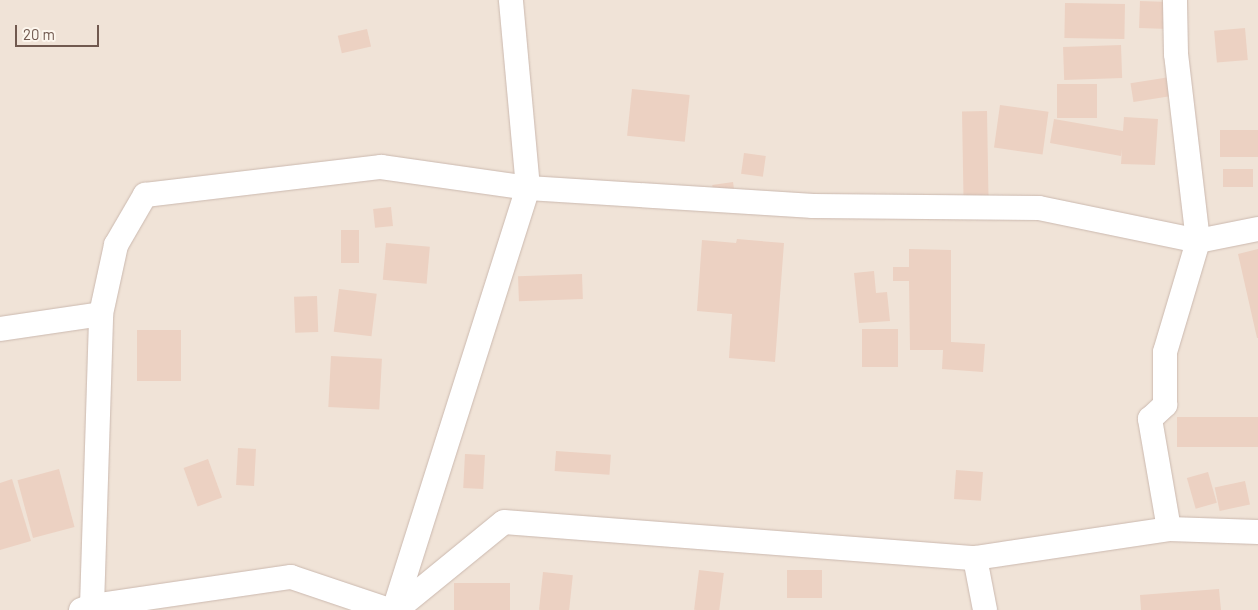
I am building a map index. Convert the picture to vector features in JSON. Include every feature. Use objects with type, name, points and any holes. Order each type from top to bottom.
[{"type":"street","points":[[395,610],[528,188],[511,0]]},
{"type":"street","points":[[1169,530],[1150,419],[1165,405],[1165,352],[1198,241],[1176,54],[1175,0]]},
{"type":"street","points":[[388,610],[291,577],[87,608],[101,314],[116,245],[145,195],[381,167],[528,188],[814,206],[1039,208],[1198,241],[1258,229]]},
{"type":"street","points":[[0,329],[101,314]]},
{"type":"street","points":[[395,610],[504,522],[975,558],[1169,530],[1258,532]]},
{"type":"street","points":[[975,558],[985,610]]},
{"type":"shaded area","points":[[0,0],[1258,0],[1258,610],[0,610]]},
{"type":"building","points":[[1140,1],[1169,2],[1168,29],[1139,28]]},
{"type":"building","points":[[1065,3],[1125,4],[1124,39],[1064,38]]},
{"type":"building","points":[[1245,28],[1248,60],[1217,63],[1214,31]]},
{"type":"building","points":[[367,29],[371,47],[342,53],[338,36]]},
{"type":"building","points":[[1121,45],[1122,78],[1064,80],[1063,47]]},
{"type":"building","points":[[1170,77],[1173,96],[1133,102],[1130,83]]},
{"type":"building","points":[[1057,84],[1097,84],[1097,118],[1057,118]]},
{"type":"building","points":[[632,89],[690,95],[685,142],[627,136]]},
{"type":"building","points":[[1000,105],[1049,112],[1043,154],[994,148]]},
{"type":"building","points":[[962,111],[987,111],[989,197],[964,197]]},
{"type":"building","points":[[1124,117],[1158,119],[1155,165],[1121,164],[1122,149],[1121,156],[1050,143],[1054,119],[1123,131]]},
{"type":"building","points":[[1220,130],[1258,130],[1258,157],[1220,157]]},
{"type":"building","points":[[744,153],[766,156],[763,177],[741,174]]},
{"type":"building","points":[[1223,169],[1253,169],[1253,187],[1223,187]]},
{"type":"building","points":[[733,182],[735,196],[714,199],[712,185]]},
{"type":"building","points":[[391,207],[393,226],[375,228],[373,209]]},
{"type":"building","points":[[341,230],[359,230],[359,263],[341,263]]},
{"type":"building","points":[[737,239],[784,243],[775,362],[729,358],[732,314],[697,311],[702,240],[736,243]]},
{"type":"building","points":[[386,243],[430,247],[427,284],[383,280]]},
{"type":"building","points":[[909,249],[951,250],[951,342],[985,344],[983,372],[942,369],[943,350],[910,350],[909,281],[893,281],[893,267],[909,267]]},
{"type":"building","points":[[1258,249],[1258,338],[1257,338],[1238,254]]},
{"type":"building","points":[[874,271],[876,293],[887,292],[890,321],[859,323],[854,273]]},
{"type":"building","points":[[582,274],[583,299],[519,301],[518,276]]},
{"type":"building","points":[[339,289],[377,294],[371,336],[334,332]]},
{"type":"building","points":[[317,296],[318,332],[295,333],[294,297]]},
{"type":"building","points":[[862,329],[898,329],[898,367],[862,367]]},
{"type":"building","points":[[137,330],[181,330],[181,381],[137,381]]},
{"type":"building","points":[[331,356],[382,359],[379,410],[328,407]]},
{"type":"building","points":[[1177,417],[1258,417],[1258,447],[1177,447]]},
{"type":"building","points":[[238,448],[256,449],[254,486],[236,485]]},
{"type":"building","points":[[556,451],[611,455],[609,475],[555,471]]},
{"type":"building","points":[[465,454],[485,455],[483,489],[463,488]]},
{"type":"building","points":[[208,459],[222,498],[198,506],[184,468]]},
{"type":"building","points":[[59,469],[75,527],[33,538],[17,480]]},
{"type":"building","points":[[956,470],[983,472],[981,501],[954,499]]},
{"type":"building","points":[[1208,472],[1217,503],[1196,509],[1187,478]]},
{"type":"building","points":[[12,479],[31,541],[0,550],[0,483]]},
{"type":"building","points":[[1245,481],[1250,504],[1220,511],[1215,487]]},
{"type":"building","points":[[699,570],[724,573],[719,610],[694,610]]},
{"type":"building","points":[[787,570],[822,570],[822,598],[787,598]]},
{"type":"building","points":[[543,572],[573,575],[569,610],[539,610]]},
{"type":"building","points":[[454,583],[510,583],[510,610],[454,610]]},
{"type":"building","points":[[1219,589],[1221,610],[1141,610],[1140,595]]}]
